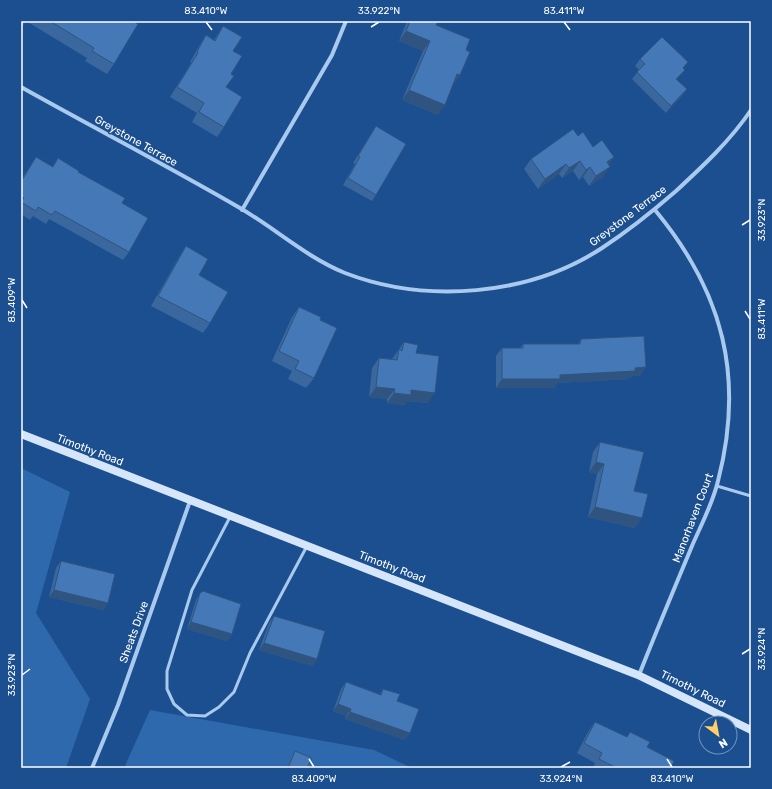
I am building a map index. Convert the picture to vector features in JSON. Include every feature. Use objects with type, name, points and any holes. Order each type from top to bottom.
[{"type":"main road","name":"Timothy Road","points":[[21,434],[638,675],[751,730]]},
{"type":"street","points":[[242,210],[332,55],[346,21]]},
{"type":"street","name":"Greystone Terrace","points":[[21,87],[242,210],[317,260],[347,273],[410,288],[443,292],[482,290],[508,286],[540,277],[601,249],[654,210],[699,170],[742,123],[751,110]]},
{"type":"street","name":"Manorhaven Court","points":[[638,675],[717,486],[729,420],[730,386],[726,354],[710,299],[696,267],[676,236],[654,210]]},
{"type":"street","name":"Sheats Drive","points":[[92,768],[118,704],[190,501]]},
{"type":"lane","points":[[717,486],[751,496]]},
{"type":"lane","points":[[230,516],[192,590],[167,672],[167,689],[171,699],[174,704],[187,715],[205,716],[219,707],[234,692],[250,653],[307,546]]},
{"type":"shaded area","points":[[21,468],[70,492],[36,613],[90,699],[66,768],[21,768]]},
{"type":"shaded area","points":[[150,710],[374,750],[412,768],[124,768]]},
{"type":"building","points":[[50,21],[133,21],[138,24],[114,64],[92,51],[94,48]]},
{"type":"building","points":[[410,21],[438,21],[436,25],[470,39],[466,50],[470,52],[460,75],[457,74],[445,105],[409,90],[430,41],[406,31]]},
{"type":"building","points":[[223,26],[242,37],[233,51],[242,56],[231,74],[234,76],[226,87],[242,97],[224,127],[199,112],[204,103],[177,87],[198,53],[197,52],[206,35],[215,41]]},
{"type":"building","points":[[662,37],[688,62],[683,68],[685,70],[676,79],[687,89],[671,106],[637,72],[645,64],[640,59]]},
{"type":"building","points":[[376,126],[406,144],[376,195],[348,178],[360,157],[358,156]]},
{"type":"building","points":[[573,129],[578,136],[583,132],[593,147],[602,140],[614,157],[607,162],[610,167],[596,176],[590,167],[586,170],[580,161],[569,168],[566,164],[545,179],[531,159]]},
{"type":"building","points":[[36,157],[53,167],[58,158],[79,171],[78,172],[125,198],[122,203],[148,218],[129,252],[55,211],[52,215],[38,207],[36,211],[21,202],[24,198],[21,197],[21,182]]},
{"type":"building","points":[[186,246],[208,259],[199,275],[228,292],[210,323],[158,296]]},
{"type":"building","points":[[299,307],[321,317],[320,320],[337,328],[314,378],[295,369],[299,361],[279,351]]},
{"type":"building","points":[[644,336],[646,367],[635,368],[635,371],[560,375],[560,379],[502,379],[502,348],[523,348],[523,344],[580,344],[581,339]]},
{"type":"building","points":[[404,342],[418,345],[416,353],[439,356],[435,393],[411,390],[411,395],[394,393],[395,389],[376,387],[379,358],[397,360],[399,349],[402,351]]},
{"type":"building","points":[[600,442],[644,452],[634,491],[648,494],[642,518],[595,507],[604,464],[596,462]]},
{"type":"building","points":[[61,561],[115,574],[108,603],[54,590]]},
{"type":"building","points":[[203,591],[241,604],[232,634],[191,622],[200,593]]},
{"type":"building","points":[[274,616],[325,631],[317,659],[264,643]]},
{"type":"building","points":[[346,682],[381,695],[383,689],[400,694],[397,701],[419,709],[410,733],[350,712],[351,709],[338,704]]},
{"type":"building","points":[[595,722],[627,737],[630,732],[650,742],[647,747],[674,761],[671,768],[617,768],[599,759],[602,753],[584,743]]},
{"type":"building","points":[[295,751],[312,758],[307,768],[288,768]]}]
